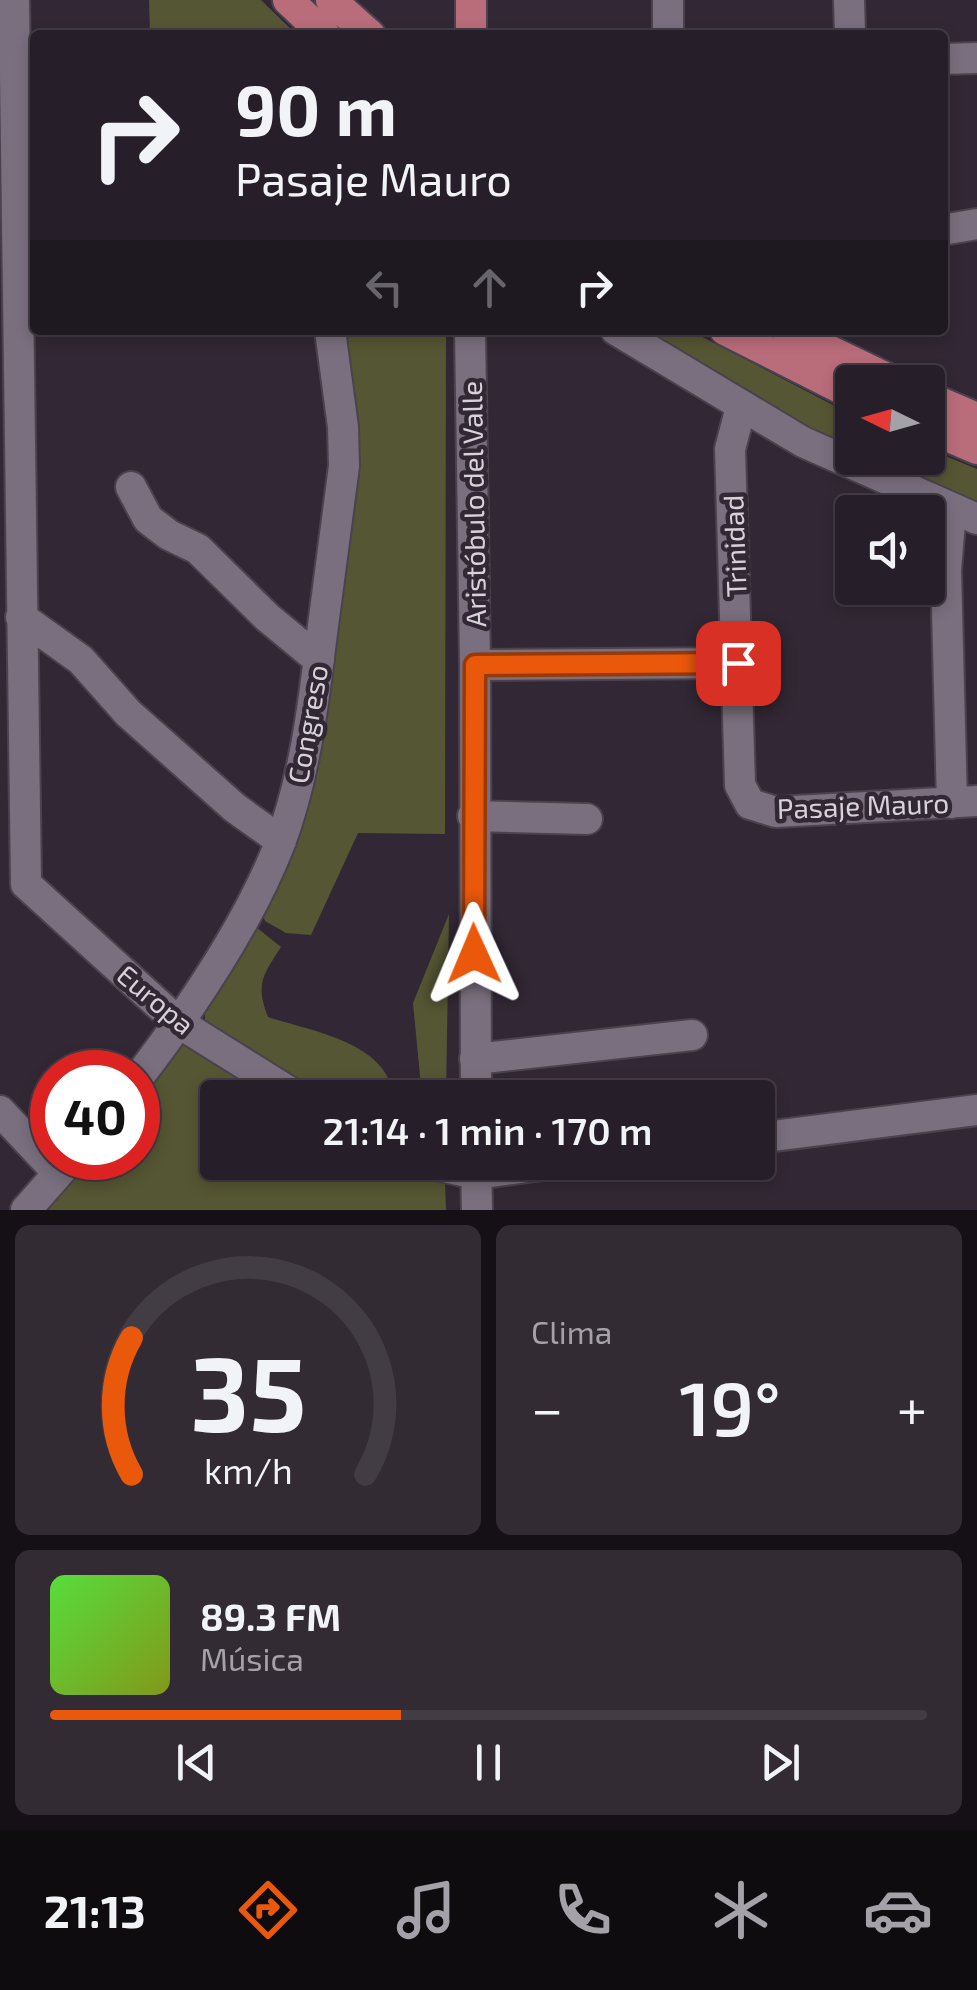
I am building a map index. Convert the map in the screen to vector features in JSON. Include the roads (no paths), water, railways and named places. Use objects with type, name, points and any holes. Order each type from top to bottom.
[{"type":"main road","points":[[288,0],[320,30]]},
{"type":"main road","points":[[331,0],[364,30]]},
{"type":"main road","points":[[471,0],[471,30]]},
{"type":"main road","points":[[735,335],[835,385]]},
{"type":"main road","points":[[797,335],[860,365]]},
{"type":"main road","points":[[945,405],[977,418]]},
{"type":"main road","points":[[945,435],[977,449]]},
{"type":"street","points":[[13,884],[12,708],[20,617],[10,420],[9,198],[26,126],[8,58],[14,0]]},
{"type":"street","points":[[668,0],[668,30]]},
{"type":"street","points":[[850,0],[850,30]]},
{"type":"street","points":[[948,59],[977,58]]},
{"type":"street","points":[[948,229],[977,224]]},
{"type":"street","name":"Congreso","points":[[159,1050],[179,1024],[260,887],[297,786],[319,660],[344,466],[331,335]]},
{"type":"street","name":"Aristóbulo del Valle","points":[[470,335],[476,1080]]},
{"type":"street","points":[[624,335],[802,442],[964,514],[946,570],[965,802]]},
{"type":"street","name":"Trinidad","points":[[740,407],[730,449],[740,786],[750,804]]},
{"type":"street","points":[[131,487],[148,518],[168,535],[198,550],[267,617],[319,660]]},
{"type":"street","points":[[20,617],[82,660],[128,713],[235,808],[280,841]]},
{"type":"street","points":[[475,665],[738,663]]},
{"type":"street","name":"Pasaje Mauro","points":[[750,804],[776,812],[965,802]]},
{"type":"street","points":[[473,816],[587,820]]},
{"type":"street","name":"Europa","points":[[13,884],[179,1024],[269,1080]]},
{"type":"street","points":[[476,1059],[692,1035]]},
{"type":"street","points":[[775,1136],[977,1110]]},
{"type":"street","points":[[0,1112],[30,1136]]},
{"type":"street","points":[[26,1210],[52,1180]]},
{"type":"street","points":[[476,1180],[477,1210]]}]
